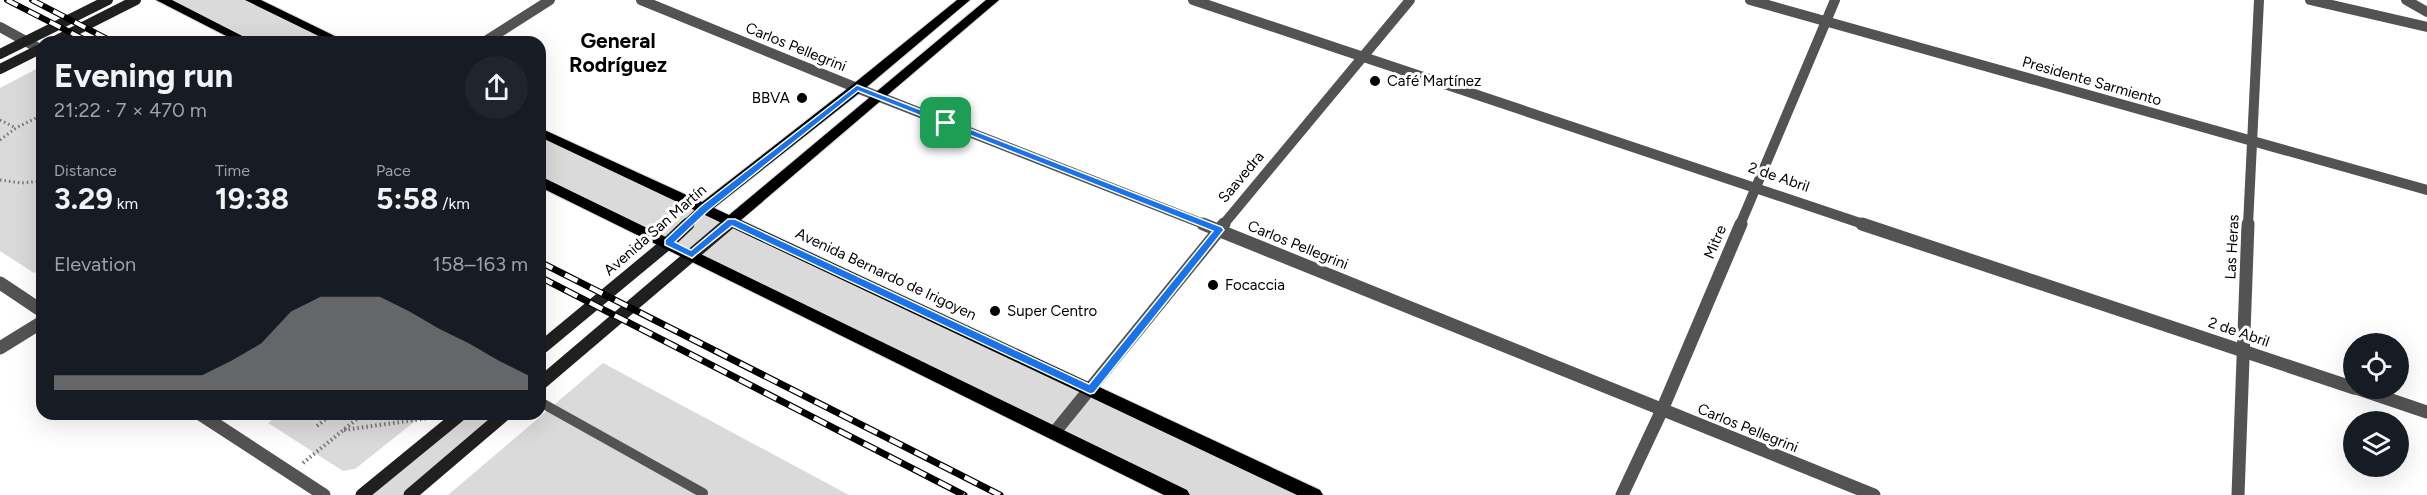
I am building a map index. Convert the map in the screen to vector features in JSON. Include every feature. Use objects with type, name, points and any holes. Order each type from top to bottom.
[{"type":"main road","points":[[0,54],[108,0]]},
{"type":"main road","points":[[65,36],[136,0]]},
{"type":"main road","points":[[162,0],[236,36]]},
{"type":"main road","points":[[251,0],[328,36]]},
{"type":"main road","name":"Avenida San Martín","points":[[546,345],[668,243],[704,208],[857,88],[964,0]]},
{"type":"main road","points":[[546,379],[993,0]]},
{"type":"main road","points":[[0,69],[36,51]]},
{"type":"main road","name":"Avenida Bernardo de Irigoyen","points":[[546,135],[1314,495]]},
{"type":"main road","points":[[546,184],[1181,495]]},
{"type":"main road","points":[[362,495],[454,420]]},
{"type":"main road","points":[[410,495],[498,420]]},
{"type":"street","points":[[493,36],[550,0]]},
{"type":"street","name":"Carlos Pellegrini","points":[[641,0],[857,88],[1219,230],[1874,495]]},
{"type":"street","name":"2 de Abril","points":[[1193,0],[1756,186],[2343,384]]},
{"type":"street","name":"Saavedra","points":[[1054,433],[1410,0]]},
{"type":"street","name":"Presidente Sarmiento","points":[[1750,0],[2427,190]]},
{"type":"street","name":"Mitre","points":[[1622,495],[1662,410],[1835,0]]},
{"type":"street","name":"Las Heras","points":[[2238,495],[2242,351],[2259,0]]},
{"type":"street","points":[[2310,0],[2427,27]]},
{"type":"street","points":[[2406,0],[2427,12]]},
{"type":"street","points":[[0,27],[36,46]]},
{"type":"street","points":[[0,283],[36,307]]},
{"type":"street","points":[[0,348],[36,326]]},
{"type":"street","name":"2 de Abril","points":[[2388,399],[2427,412]]},
{"type":"street","points":[[209,420],[324,495]]},
{"type":"lane","points":[[546,405],[703,493]]},
{"type":"path","points":[[0,140],[16,128],[36,118]]},
{"type":"path","points":[[0,120],[16,128]]},
{"type":"path","points":[[0,180],[21,183],[36,182]]},
{"type":"path","points":[[317,426],[324,420]]},
{"type":"path","points":[[290,473],[356,420]]},
{"type":"path","points":[[344,430],[412,420]]},
{"type":"shaded area","points":[[162,0],[251,0],[328,36],[236,36]]},
{"type":"shaded area","points":[[36,69],[36,272],[34,273],[0,251],[0,88]]},
{"type":"shaded area","points":[[546,136],[1314,495],[1181,495],[546,184]]},
{"type":"shaded area","points":[[603,363],[849,495],[448,495],[536,420],[546,420],[546,412]]},
{"type":"shaded area","points":[[272,420],[416,420],[355,469],[343,471],[268,423]]},
{"type":"shaded area","points":[[454,420],[498,420],[410,495],[362,495]]},
{"type":"railway","points":[[7,0],[77,36]]},
{"type":"railway","points":[[32,0],[101,36]]},
{"type":"railway","points":[[546,265],[1000,495]]},
{"type":"railway","points":[[546,280],[964,495]]},
{"type":"place","name":"Café Martínez","points":[[1375,81]]},
{"type":"place","name":"BBVA","points":[[802,98]]},
{"type":"place","name":"Focaccia","points":[[1213,285]]},
{"type":"place","name":"Super Centro","points":[[995,311]]},
{"type":"district","name":"General Rodríguez","points":[[618,52]]},
{"type":"route","points":[[857,88],[946,123],[1219,230],[1090,390],[731,221],[692,254],[668,243],[704,208],[857,88]]}]
